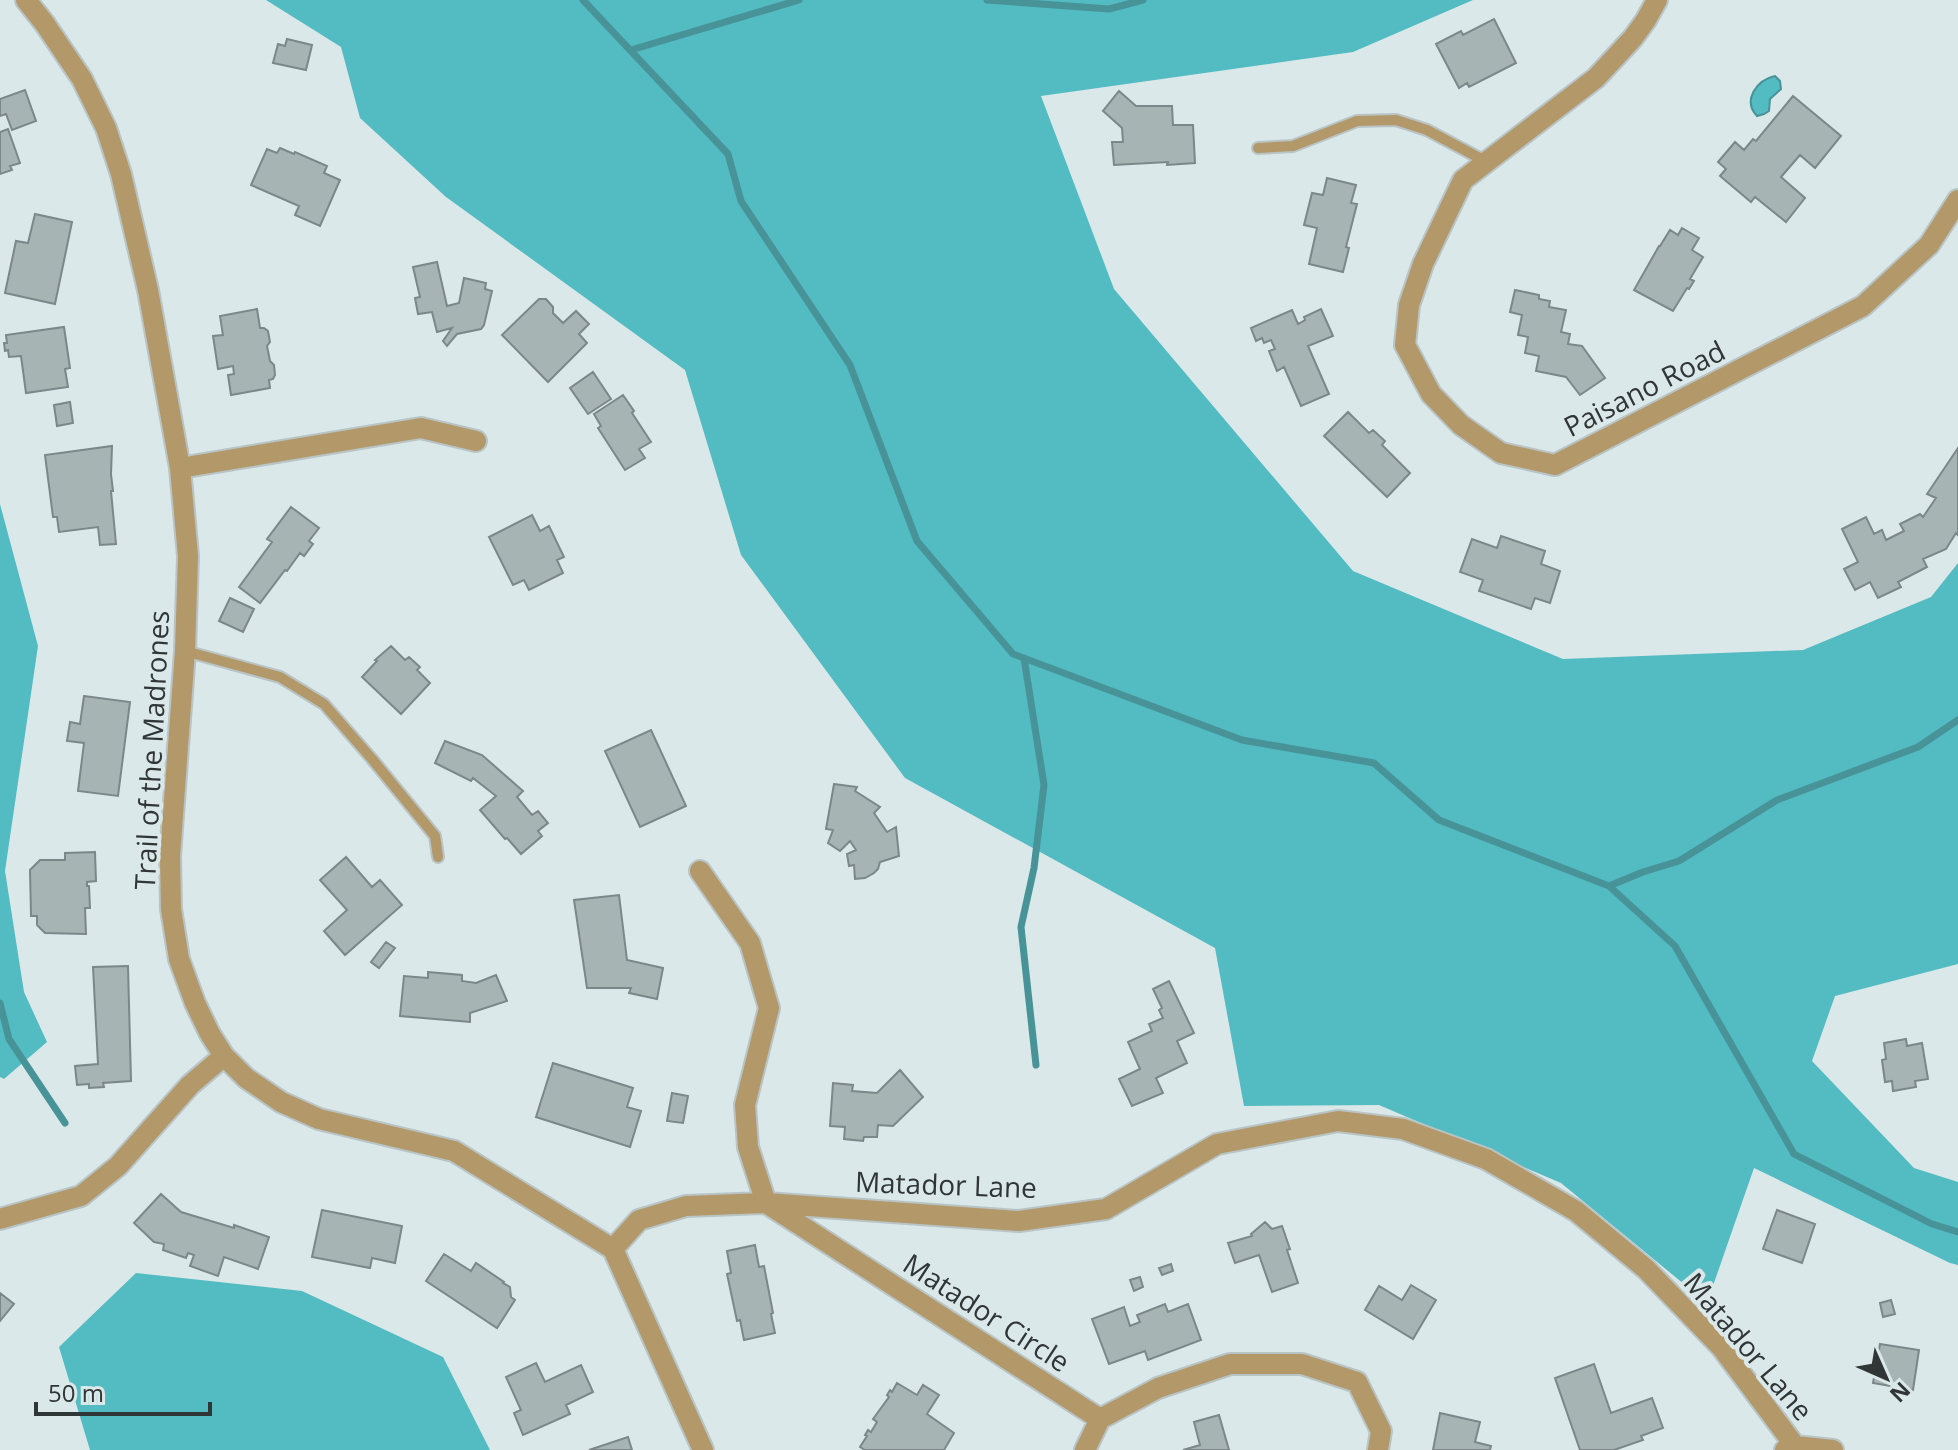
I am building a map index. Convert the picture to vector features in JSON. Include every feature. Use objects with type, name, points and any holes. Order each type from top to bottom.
[{"type":"street","name":"Trail of the Madrones","points":[[26,0],[82,79],[106,128],[121,174],[148,290],[180,468],[188,556],[185,651],[170,856],[171,909],[179,959],[195,1003],[224,1056],[246,1078],[281,1102],[319,1119],[454,1151],[613,1249]]},
{"type":"street","name":"Paisano Road","points":[[1657,0],[1633,38],[1596,78],[1463,180],[1423,264],[1409,305],[1405,345],[1431,394],[1461,425],[1501,453],[1555,465],[1863,306],[1929,245],[1958,200]]},
{"type":"street","points":[[180,468],[421,428],[476,441]]},
{"type":"street","points":[[700,871],[750,943],[769,1008],[745,1105],[748,1147],[766,1203]]},
{"type":"street","points":[[0,1219],[81,1196],[118,1166],[190,1085],[224,1056]]},
{"type":"street","name":"Matador Lane","points":[[613,1249],[639,1220],[686,1206],[766,1203],[1019,1221],[1106,1209],[1217,1144],[1338,1121],[1403,1129],[1486,1159],[1576,1211],[1646,1269],[1722,1348],[1790,1448]]},
{"type":"street","name":"Matador Circle","points":[[766,1203],[1100,1419]]},
{"type":"street","points":[[613,1249],[703,1450]]},
{"type":"street","points":[[1085,1450],[1100,1419],[1158,1388],[1230,1364],[1302,1364],[1357,1382],[1381,1431],[1378,1450]]},
{"type":"street","points":[[1790,1448],[1833,1450]]},
{"type":"lane","points":[[1258,148],[1293,146],[1357,121],[1396,120],[1427,130],[1487,162]]},
{"type":"lane","points":[[185,651],[280,677],[324,704],[435,836],[438,857]]},
{"type":"shaded area","points":[[266,0],[1473,0],[1353,52],[1041,96],[1114,289],[1353,571],[1563,659],[1803,650],[1931,597],[1958,563],[1958,964],[1835,996],[1812,1061],[1914,1168],[1958,1182],[1958,1265],[1754,1168],[1707,1303],[1561,1183],[1379,1105],[1244,1106],[1215,948],[905,778],[741,555],[685,370],[446,197],[360,118],[341,47]]},
{"type":"shaded area","points":[[1775,76],[1780,81],[1781,89],[1770,99],[1769,111],[1757,116],[1751,97],[1757,86]]},
{"type":"shaded area","points":[[0,504],[38,646],[5,871],[24,992],[47,1042],[4,1079],[0,1077]]},
{"type":"shaded area","points":[[136,1273],[302,1291],[443,1357],[490,1450],[90,1450],[59,1347]]},
{"type":"building","points":[[1494,19],[1516,63],[1469,87],[1467,83],[1459,88],[1436,44],[1461,31],[1463,35]]},
{"type":"building","points":[[287,39],[312,45],[306,70],[273,63],[278,44],[285,46]]},
{"type":"building","points":[[25,90],[36,121],[12,130],[6,114],[0,116],[0,99]]},
{"type":"building","points":[[1119,91],[1136,106],[1172,106],[1173,125],[1193,125],[1195,163],[1114,165],[1112,142],[1123,142],[1122,128],[1103,111]]},
{"type":"building","points":[[1793,96],[1841,136],[1815,168],[1800,155],[1781,177],[1805,198],[1786,222],[1755,197],[1751,202],[1720,176],[1726,169],[1718,162],[1735,142],[1744,150],[1753,139],[1756,141]]},
{"type":"building","points":[[8,129],[20,163],[0,174],[0,132]]},
{"type":"building","points":[[280,148],[327,166],[324,173],[340,180],[320,226],[295,215],[299,206],[251,185],[267,149],[277,153]]},
{"type":"building","points":[[1327,178],[1356,185],[1351,203],[1357,204],[1343,272],[1309,264],[1317,228],[1304,225],[1312,193],[1323,195]]},
{"type":"building","points":[[35,214],[72,222],[55,304],[5,293],[16,241],[28,243]]},
{"type":"building","points":[[1682,228],[1699,238],[1692,250],[1703,257],[1690,279],[1694,281],[1673,311],[1634,290],[1670,230],[1678,235]]},
{"type":"building","points":[[437,262],[447,306],[459,303],[464,278],[486,283],[485,289],[492,291],[481,329],[457,334],[447,346],[443,341],[452,328],[437,332],[432,312],[418,314],[415,298],[420,297],[413,267]]},
{"type":"building","points":[[1515,290],[1539,295],[1539,299],[1550,301],[1549,307],[1566,310],[1561,332],[1570,334],[1568,344],[1582,346],[1605,378],[1580,395],[1566,377],[1536,371],[1539,356],[1525,353],[1528,337],[1518,335],[1522,315],[1510,312]]},
{"type":"building","points":[[539,299],[546,299],[563,323],[576,311],[589,324],[579,334],[587,343],[548,382],[502,335]]},
{"type":"building","points":[[257,309],[260,328],[268,331],[270,342],[267,346],[275,375],[269,380],[270,388],[231,395],[228,375],[234,374],[233,366],[218,369],[213,336],[223,335],[220,316]]},
{"type":"building","points":[[1321,309],[1333,336],[1308,346],[1329,394],[1301,406],[1284,367],[1277,371],[1269,351],[1275,349],[1271,340],[1264,343],[1262,338],[1256,341],[1251,328],[1292,310],[1298,324],[1305,320],[1304,317]]},
{"type":"building","points":[[64,327],[70,368],[65,369],[68,387],[26,393],[21,356],[9,357],[8,350],[5,351],[6,335]]},
{"type":"building","points":[[593,372],[611,399],[588,414],[570,388]]},
{"type":"building","points":[[623,395],[651,442],[639,449],[645,458],[625,470],[598,428],[601,426],[594,414]]},
{"type":"building","points":[[70,402],[73,423],[57,426],[54,405]]},
{"type":"building","points":[[1348,412],[1369,433],[1373,430],[1385,441],[1382,445],[1410,473],[1387,497],[1324,436]]},
{"type":"building","points":[[112,446],[111,491],[116,544],[100,545],[98,527],[59,532],[57,517],[53,517],[45,455]]},
{"type":"building","points":[[1958,448],[1958,535],[1956,533],[1946,549],[1923,559],[1927,567],[1898,582],[1901,587],[1878,598],[1870,582],[1855,590],[1844,569],[1858,562],[1842,529],[1866,517],[1874,534],[1882,530],[1886,540],[1904,531],[1900,524],[1920,514],[1923,517],[1936,498],[1927,494]]},
{"type":"building","points":[[291,507],[319,528],[309,541],[313,544],[304,556],[300,553],[260,603],[239,587],[272,542],[267,539]]},
{"type":"building","points":[[532,515],[540,531],[549,526],[564,557],[557,560],[563,573],[529,590],[524,580],[513,585],[489,537]]},
{"type":"building","points":[[1501,536],[1545,551],[1541,564],[1560,571],[1550,603],[1535,598],[1531,609],[1479,591],[1483,580],[1460,572],[1472,539],[1497,548]]},
{"type":"building","points":[[230,598],[254,609],[243,632],[219,621]]},
{"type":"building","points":[[391,646],[405,660],[409,657],[420,667],[417,670],[430,683],[401,714],[362,677]]},
{"type":"building","points":[[84,696],[130,702],[118,796],[78,791],[84,743],[67,741],[70,722],[80,724]]},
{"type":"building","points":[[651,730],[686,806],[640,827],[605,751]]},
{"type":"building","points":[[445,741],[482,755],[523,791],[517,797],[532,815],[538,811],[548,823],[538,831],[542,836],[521,854],[480,810],[496,796],[473,778],[471,781],[435,763]]},
{"type":"building","points":[[834,784],[857,787],[855,791],[880,807],[874,813],[887,832],[896,827],[899,856],[880,862],[878,869],[865,878],[855,879],[854,865],[849,866],[847,854],[856,850],[850,841],[840,851],[828,843],[833,830],[826,829]]},
{"type":"building","points":[[95,852],[96,881],[87,882],[90,908],[85,908],[86,934],[45,933],[37,925],[37,916],[31,916],[30,870],[40,860],[65,860],[65,853]]},
{"type":"building","points":[[346,857],[372,887],[380,880],[402,905],[345,955],[324,931],[347,910],[320,880]]},
{"type":"building","points":[[619,895],[627,960],[663,968],[657,999],[629,993],[631,988],[587,988],[574,900]]},
{"type":"building","points":[[386,942],[395,948],[379,968],[371,962]]},
{"type":"building","points":[[128,966],[131,1081],[103,1083],[104,1087],[77,1085],[75,1066],[98,1064],[93,967]]},
{"type":"building","points":[[428,972],[462,975],[462,981],[476,983],[496,975],[507,1001],[470,1013],[470,1022],[400,1016],[404,976],[428,978]]},
{"type":"building","points":[[1169,981],[1194,1033],[1177,1041],[1187,1063],[1156,1078],[1163,1093],[1132,1106],[1119,1079],[1140,1069],[1128,1042],[1152,1031],[1149,1024],[1163,1018],[1153,989]]},
{"type":"building","points":[[1906,1039],[1907,1046],[1922,1043],[1928,1079],[1915,1081],[1916,1087],[1893,1091],[1892,1081],[1885,1082],[1882,1060],[1886,1059],[1884,1043]]},
{"type":"building","points":[[553,1063],[633,1088],[627,1107],[641,1111],[630,1147],[536,1117]]},
{"type":"building","points":[[900,1070],[923,1097],[893,1126],[878,1125],[877,1137],[864,1137],[863,1141],[844,1139],[845,1127],[830,1126],[833,1083],[853,1085],[852,1091],[877,1093]]},
{"type":"building","points":[[672,1093],[688,1096],[683,1123],[667,1121]]},
{"type":"building","points":[[161,1194],[181,1212],[269,1237],[258,1269],[224,1257],[218,1276],[190,1266],[194,1255],[188,1253],[186,1258],[163,1250],[164,1244],[154,1242],[134,1223]]},
{"type":"building","points":[[322,1210],[402,1226],[395,1263],[372,1258],[370,1268],[312,1257]]},
{"type":"building","points":[[1777,1210],[1815,1224],[1802,1263],[1763,1249]]},
{"type":"building","points":[[1265,1222],[1272,1229],[1282,1226],[1298,1283],[1272,1292],[1259,1255],[1235,1263],[1228,1243],[1252,1236]]},
{"type":"building","points":[[755,1245],[759,1267],[764,1266],[775,1333],[744,1340],[727,1274],[731,1273],[727,1251]]},
{"type":"building","points":[[444,1254],[471,1271],[476,1263],[510,1287],[511,1297],[515,1300],[497,1328],[426,1281]]},
{"type":"building","points":[[1171,1264],[1173,1271],[1162,1275],[1159,1268]]},
{"type":"building","points":[[1140,1277],[1143,1287],[1134,1291],[1130,1280]]},
{"type":"building","points":[[1411,1285],[1436,1300],[1413,1339],[1365,1310],[1379,1286],[1402,1300]]},
{"type":"building","points":[[0,1293],[14,1304],[0,1321]]},
{"type":"building","points":[[1891,1300],[1895,1314],[1883,1317],[1880,1303]]},
{"type":"building","points":[[1165,1304],[1168,1312],[1188,1304],[1201,1340],[1148,1360],[1145,1351],[1109,1364],[1092,1319],[1124,1307],[1130,1326],[1140,1322],[1137,1315]]},
{"type":"building","points":[[1880,1344],[1919,1350],[1913,1390],[1873,1383]]},
{"type":"building","points":[[536,1363],[545,1382],[581,1365],[593,1392],[566,1405],[570,1414],[523,1435],[514,1413],[521,1410],[506,1377]]},
{"type":"building","points":[[1594,1364],[1611,1413],[1652,1398],[1663,1428],[1641,1436],[1643,1440],[1614,1450],[1580,1450],[1555,1378]]},
{"type":"building","points":[[897,1383],[917,1395],[923,1385],[939,1395],[927,1414],[954,1433],[944,1450],[865,1450],[860,1447],[868,1430],[871,1432],[877,1422],[873,1419]]},
{"type":"building","points":[[1440,1413],[1480,1422],[1475,1442],[1491,1446],[1490,1450],[1433,1450]]},
{"type":"building","points":[[1219,1415],[1229,1450],[1183,1450],[1200,1445],[1194,1422]]},
{"type":"building","points":[[628,1437],[632,1450],[589,1450]]},
{"type":"waterway","points":[[583,0],[728,154],[741,201],[850,365],[917,541],[1013,654],[1242,740],[1374,763],[1439,820],[1609,886],[1675,946],[1794,1154],[1932,1224],[1958,1232]]},
{"type":"waterway","points":[[631,50],[799,0]]},
{"type":"waterway","points":[[987,0],[1109,9],[1143,0]]},
{"type":"waterway","points":[[1024,658],[1044,785],[1034,868],[1021,927],[1036,1065]]},
{"type":"waterway","points":[[1609,886],[1679,861],[1777,800],[1918,747],[1958,720]]},
{"type":"waterway","points":[[0,1003],[9,1039],[65,1123]]}]
